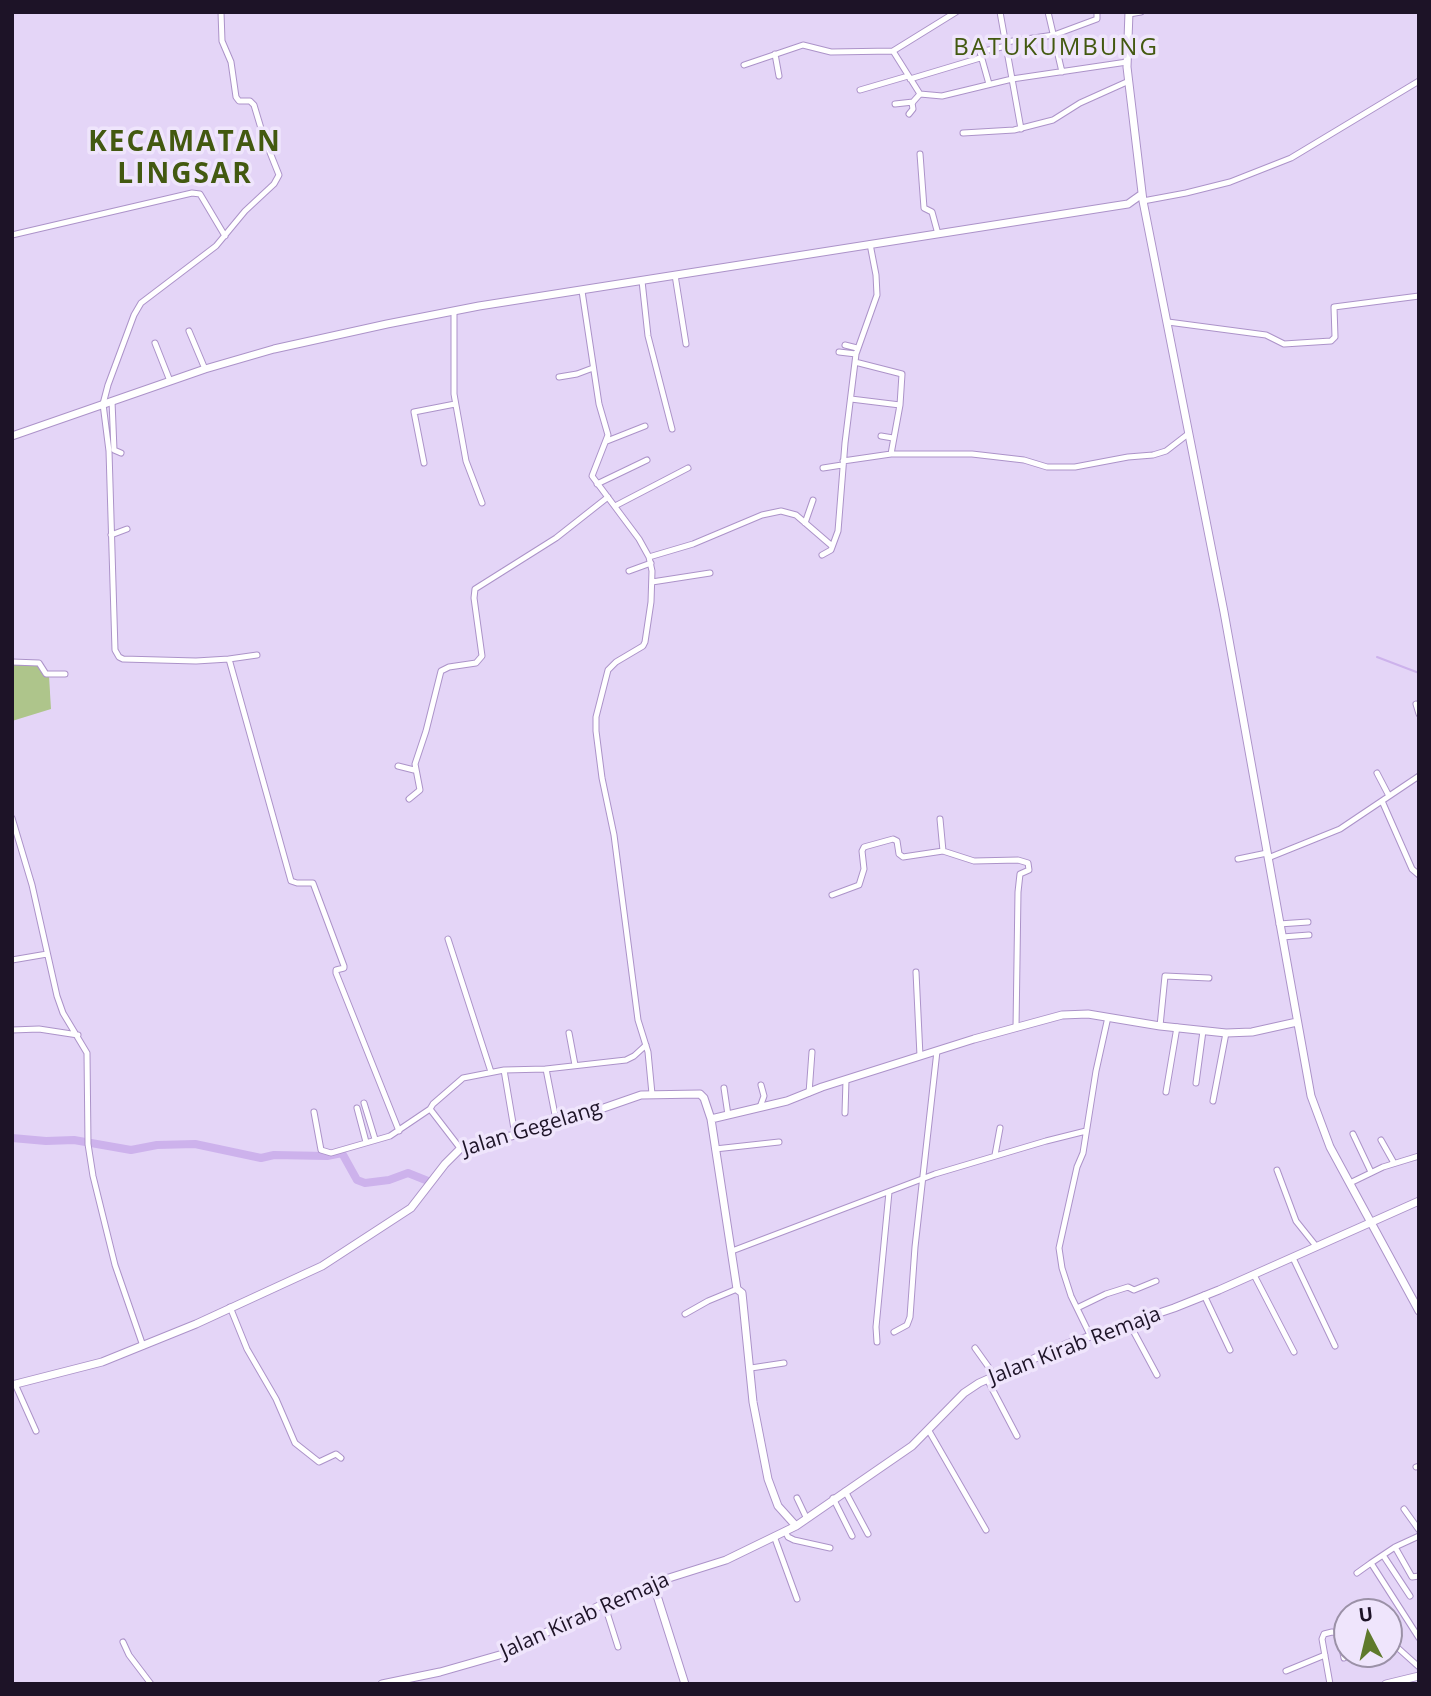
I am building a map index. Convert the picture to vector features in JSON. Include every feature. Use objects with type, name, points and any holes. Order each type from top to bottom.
[{"type":"street","points":[[221,12],[222,41],[231,62],[235,95],[239,101],[250,101],[254,105],[268,149],[279,172],[276,181],[245,211],[225,236],[196,262],[146,298],[137,309],[103,404],[108,452],[113,632],[115,650],[119,657],[196,661],[257,656]]},
{"type":"street","points":[[744,65],[803,45],[831,52],[893,51],[956,12]]},
{"type":"street","points":[[1010,12],[1000,13],[1021,129]]},
{"type":"street","points":[[1048,12],[1062,72]]},
{"type":"street","points":[[989,84],[981,51],[1054,35],[1097,19],[1097,12]]},
{"type":"street","points":[[1140,12],[1129,13],[1127,62],[1143,198],[1316,1113],[1325,1137],[1417,1306]]},
{"type":"street","points":[[893,51],[920,94]]},
{"type":"street","points":[[775,54],[779,76]]},
{"type":"street","points":[[860,90],[981,58]]},
{"type":"street","points":[[920,94],[942,96],[1012,79],[1127,62]]},
{"type":"street","points":[[962,133],[1021,129],[1057,118],[1080,103],[1129,81]]},
{"type":"street","points":[[12,436],[205,369],[274,349],[454,311],[1128,204],[1143,198],[1176,195],[1230,182],[1291,158],[1419,81]]},
{"type":"street","points":[[909,114],[913,109],[913,102],[920,94]]},
{"type":"street","points":[[895,104],[913,102]]},
{"type":"street","points":[[920,154],[924,208],[932,215],[938,233]]},
{"type":"street","points":[[12,235],[192,192],[200,194],[225,236]]},
{"type":"street","points":[[1128,204],[1146,212]]},
{"type":"street","points":[[822,555],[831,551],[837,537],[856,351],[877,295],[870,244]]},
{"type":"street","points":[[675,275],[687,344]]},
{"type":"street","points":[[642,281],[648,336],[672,429]]},
{"type":"street","points":[[582,290],[607,441],[592,473],[597,484],[639,539],[650,560],[652,582],[645,642],[608,670],[596,717],[602,778],[614,835],[638,1020],[646,1045],[652,1094]]},
{"type":"street","points":[[1168,322],[1266,335],[1284,344],[1331,341],[1335,337],[1334,307],[1419,296]]},
{"type":"street","points":[[454,311],[455,404],[466,461],[482,503]]},
{"type":"street","points":[[189,331],[205,369]]},
{"type":"street","points":[[155,344],[170,381]]},
{"type":"street","points":[[845,345],[856,351]]},
{"type":"street","points":[[839,352],[856,351]]},
{"type":"street","points":[[855,362],[901,373],[900,405],[891,454]]},
{"type":"street","points":[[559,377],[593,368]]},
{"type":"street","points":[[851,399],[900,405]]},
{"type":"street","points":[[112,401],[114,450],[121,453]]},
{"type":"street","points":[[424,463],[414,412],[455,404]]},
{"type":"street","points":[[607,441],[645,426]]},
{"type":"street","points":[[823,468],[891,454],[972,454],[1024,460],[1047,467],[1075,467],[1162,453],[1188,434]]},
{"type":"street","points":[[881,436],[893,438]]},
{"type":"street","points":[[597,484],[647,460]]},
{"type":"street","points":[[615,506],[688,468]]},
{"type":"street","points":[[409,799],[420,790],[414,770],[441,671],[449,667],[476,663],[482,656],[474,598],[478,586],[556,538],[608,497]]},
{"type":"street","points":[[805,523],[813,500]]},
{"type":"street","points":[[629,571],[734,525],[773,512],[792,513],[832,546]]},
{"type":"street","points":[[111,535],[127,529]]},
{"type":"street","points":[[652,582],[710,573]]},
{"type":"street","points":[[229,659],[291,881],[298,884],[313,883],[344,965],[344,968],[336,973],[399,1131]]},
{"type":"street","points":[[12,662],[39,663],[46,674],[65,674]]},
{"type":"street","points":[[1416,704],[1419,713]]},
{"type":"street","points":[[398,766],[414,770]]},
{"type":"street","points":[[1377,773],[1389,796]]},
{"type":"street","points":[[1238,859],[1267,856],[1340,829],[1419,776]]},
{"type":"street","points":[[1382,801],[1412,869],[1419,875]]},
{"type":"street","points":[[12,817],[32,885],[61,1007],[85,1049],[88,1064],[88,1142],[107,1235],[143,1346]]},
{"type":"street","points":[[940,819],[943,851]]},
{"type":"street","points":[[832,895],[859,885],[864,869],[862,849],[867,845],[894,839],[903,857],[943,851],[974,861],[1018,860],[1030,866],[1029,870],[1020,874],[1018,885],[1016,1028]]},
{"type":"street","points":[[1412,869],[1419,864]]},
{"type":"street","points":[[1279,924],[1308,922]]},
{"type":"street","points":[[1282,937],[1309,935]]},
{"type":"street","points":[[448,939],[491,1072]]},
{"type":"street","points":[[12,960],[47,954]]},
{"type":"street","points":[[916,972],[920,1056]]},
{"type":"street","points":[[1160,1026],[1166,976],[1209,978]]},
{"type":"street","points":[[796,1526],[778,1506],[770,1488],[753,1402],[742,1293],[737,1289],[710,1119],[809,1093],[920,1056],[1046,1018],[1072,1013],[1226,1033],[1252,1032],[1297,1022]]},
{"type":"street","points":[[1091,1337],[1077,1308],[1059,1253],[1077,1167],[1083,1153],[1108,1017]]},
{"type":"street","points":[[1166,1092],[1177,1027]]},
{"type":"street","points":[[12,1030],[39,1029],[78,1035]]},
{"type":"street","points":[[1196,1083],[1203,1031]]},
{"type":"street","points":[[569,1033],[575,1065]]},
{"type":"street","points":[[1213,1101],[1226,1033]]},
{"type":"street","points":[[314,1112],[321,1150],[324,1153],[336,1152],[399,1131],[430,1109],[457,1081],[503,1070],[546,1069],[630,1059],[646,1045]]},
{"type":"street","points":[[894,1332],[907,1325],[910,1317],[911,1286],[937,1051]]},
{"type":"street","points":[[809,1093],[812,1052]]},
{"type":"street","points":[[546,1069],[557,1125]]},
{"type":"street","points":[[503,1070],[515,1135]]},
{"type":"street","points":[[845,1113],[846,1080]]},
{"type":"street","points":[[760,1107],[764,1096],[761,1085]]},
{"type":"street","points":[[724,1088],[728,1115]]},
{"type":"street","name":"Jalan Gegelang","points":[[14,1385],[93,1365],[143,1346],[322,1266],[403,1214],[460,1148],[557,1125],[638,1096],[652,1094],[700,1094],[704,1098],[710,1119]]},
{"type":"street","points":[[364,1103],[376,1139]]},
{"type":"street","points":[[357,1108],[366,1142]]},
{"type":"street","points":[[430,1109],[460,1148]]},
{"type":"street","points":[[995,1155],[1000,1128]]},
{"type":"street","points":[[732,1251],[923,1179],[995,1155],[1086,1131]]},
{"type":"street","points":[[1353,1134],[1371,1172]]},
{"type":"street","points":[[1381,1140],[1394,1163]]},
{"type":"street","points":[[715,1149],[779,1142]]},
{"type":"street","points":[[1350,1183],[1371,1172],[1419,1156]]},
{"type":"street","points":[[1277,1170],[1298,1225],[1316,1246]]},
{"type":"street","points":[[877,1342],[876,1326],[889,1192]]},
{"type":"street","name":"Jalan Kirab Remaja","points":[[382,1684],[498,1656],[604,1603],[653,1583],[726,1560],[796,1526],[912,1446],[964,1393],[991,1378],[1067,1344],[1205,1297],[1419,1201]]},
{"type":"street","points":[[1293,1259],[1335,1346]]},
{"type":"street","points":[[1254,1275],[1294,1352]]},
{"type":"street","points":[[1077,1308],[1128,1287],[1134,1290],[1156,1281]]},
{"type":"street","points":[[685,1314],[737,1289]]},
{"type":"street","points":[[1205,1297],[1230,1350]]},
{"type":"street","points":[[230,1307],[244,1344],[276,1399],[295,1443],[319,1462],[336,1454],[341,1458]]},
{"type":"street","points":[[1129,1323],[1157,1375]]},
{"type":"street","points":[[975,1348],[1017,1436]]},
{"type":"street","points":[[751,1368],[784,1363]]},
{"type":"street","points":[[14,1385],[36,1431]]},
{"type":"street","points":[[929,1431],[986,1530]]},
{"type":"street","points":[[845,1491],[868,1534]]},
{"type":"street","points":[[797,1498],[806,1517]]},
{"type":"street","points":[[833,1498],[852,1536]]},
{"type":"street","points":[[1404,1509],[1419,1530]]},
{"type":"street","points":[[785,1531],[790,1538],[830,1548]]},
{"type":"street","points":[[774,1536],[797,1599]]},
{"type":"street","points":[[1357,1573],[1395,1547],[1419,1536]]},
{"type":"street","points":[[1395,1547],[1412,1577],[1419,1576]]},
{"type":"street","points":[[1382,1555],[1410,1595]]},
{"type":"street","points":[[1371,1563],[1419,1638]]},
{"type":"street","points":[[653,1583],[685,1684]]},
{"type":"street","points":[[604,1603],[618,1647]]},
{"type":"street","points":[[1330,1684],[1322,1637],[1326,1633],[1333,1632]]},
{"type":"street","points":[[123,1642],[129,1655],[152,1684]]},
{"type":"street","points":[[1403,1653],[1419,1667]]},
{"type":"street","points":[[1286,1671],[1325,1655]]},
{"type":"street","points":[[1386,1684],[1419,1676]]},
{"type":"green space","points":[[12,664],[36,664],[49,676],[51,709],[12,721]]},
{"type":"waterway","points":[[1377,657],[1419,673]]},
{"type":"waterway","points":[[12,1138],[74,1140],[131,1150],[157,1145],[195,1144],[261,1158],[274,1155],[327,1156],[342,1153],[357,1180],[365,1183],[389,1180],[408,1173],[428,1181]]},
{"type":"district","name":"BATUKUMBUNG","points":[[1056,48]]},
{"type":"district","name":"KECAMATAN LINGSAR","points":[[185,159]]}]
